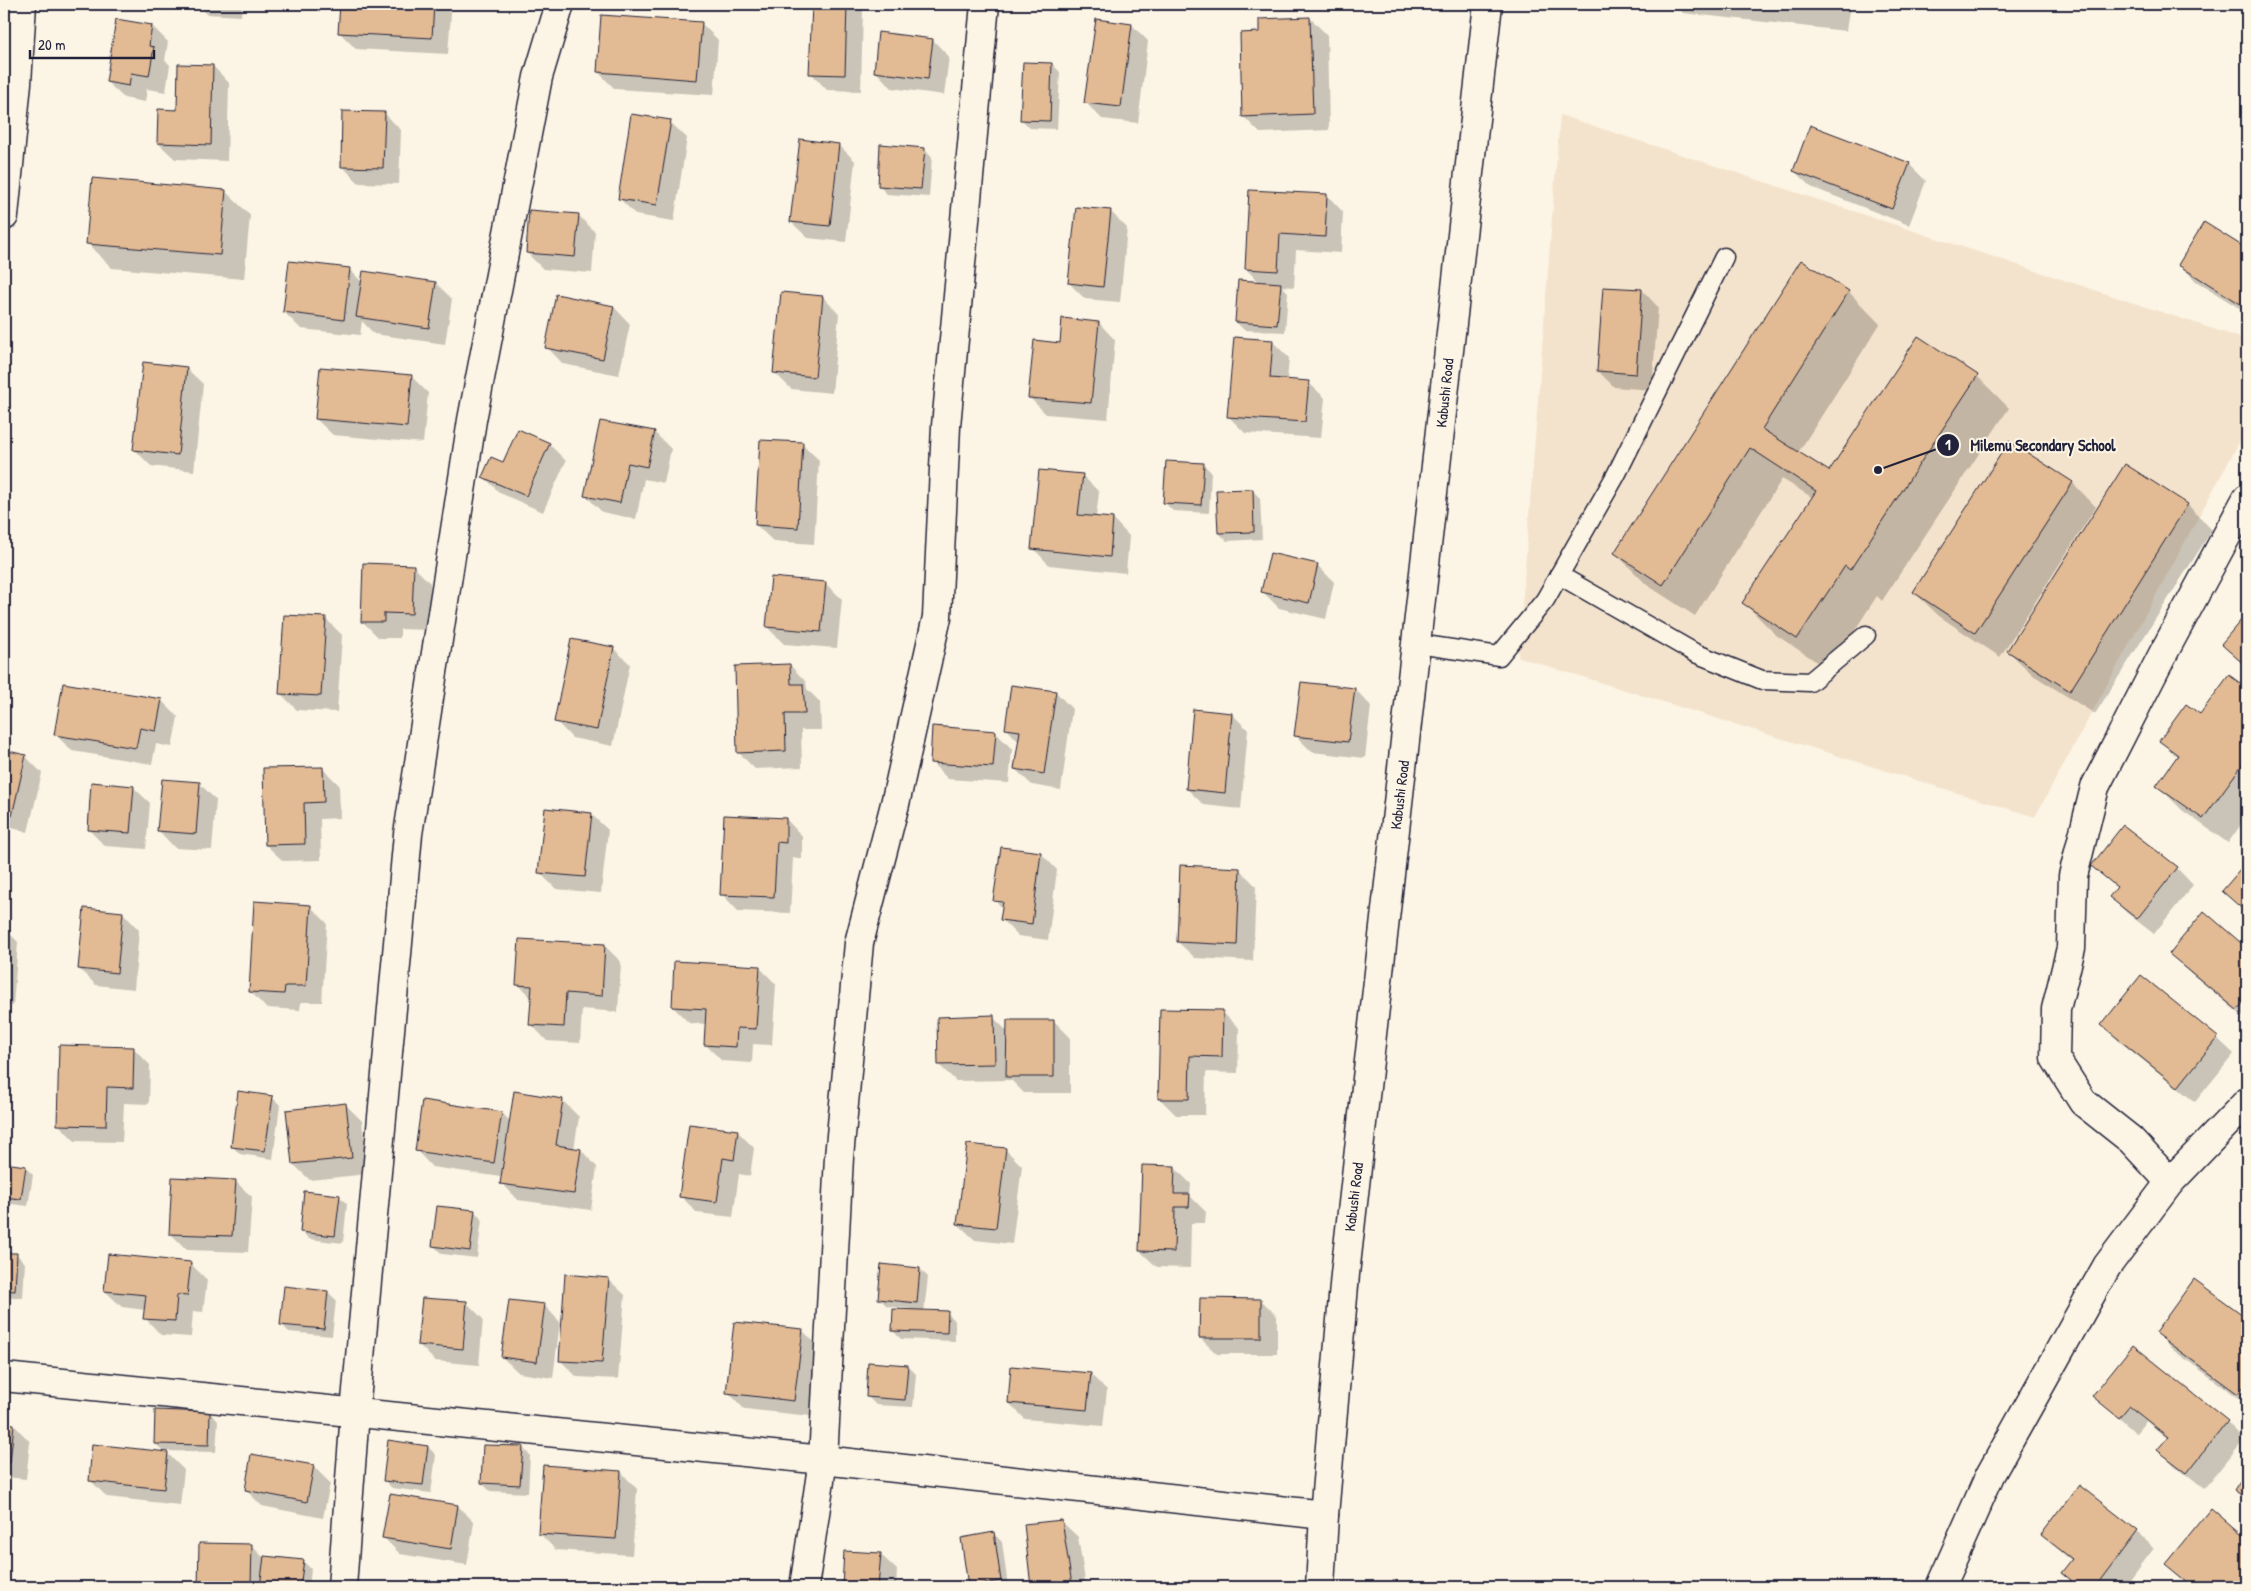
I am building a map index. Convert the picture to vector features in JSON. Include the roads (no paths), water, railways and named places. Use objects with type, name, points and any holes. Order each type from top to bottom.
[{"type":"street","points":[[4,216],[17,83],[22,4]]},
{"type":"street","points":[[342,1587],[355,1412],[408,834],[472,420],[538,77],[560,4]]},
{"type":"street","points":[[804,1587],[823,1460],[839,1157],[860,943],[895,804],[937,616],[946,426],[985,4]]},
{"type":"street","name":"Kabushi Road","points":[[1320,1587],[1324,1515],[1345,1274],[1418,644],[1488,4]]},
{"type":"street","points":[[2170,1182],[2131,1140],[2083,1102],[2055,1058],[2056,1009],[2070,948],[2073,876],[2095,787],[2164,652],[2247,498]]},
{"type":"street","points":[[1940,1587],[1990,1475],[2107,1266],[2170,1182],[2247,1102]]},
{"type":"street","points":[[4,1377],[823,1460],[1324,1515]]},
{"type":"lane","points":[[1418,644],[1499,656],[1545,600],[1616,475],[1724,257]]},
{"type":"lane","points":[[1559,575],[1695,653],[1762,680],[1810,682],[1866,634]]},
{"type":"place","name":"Milemu Secondary School","points":[[1878,470]]}]
